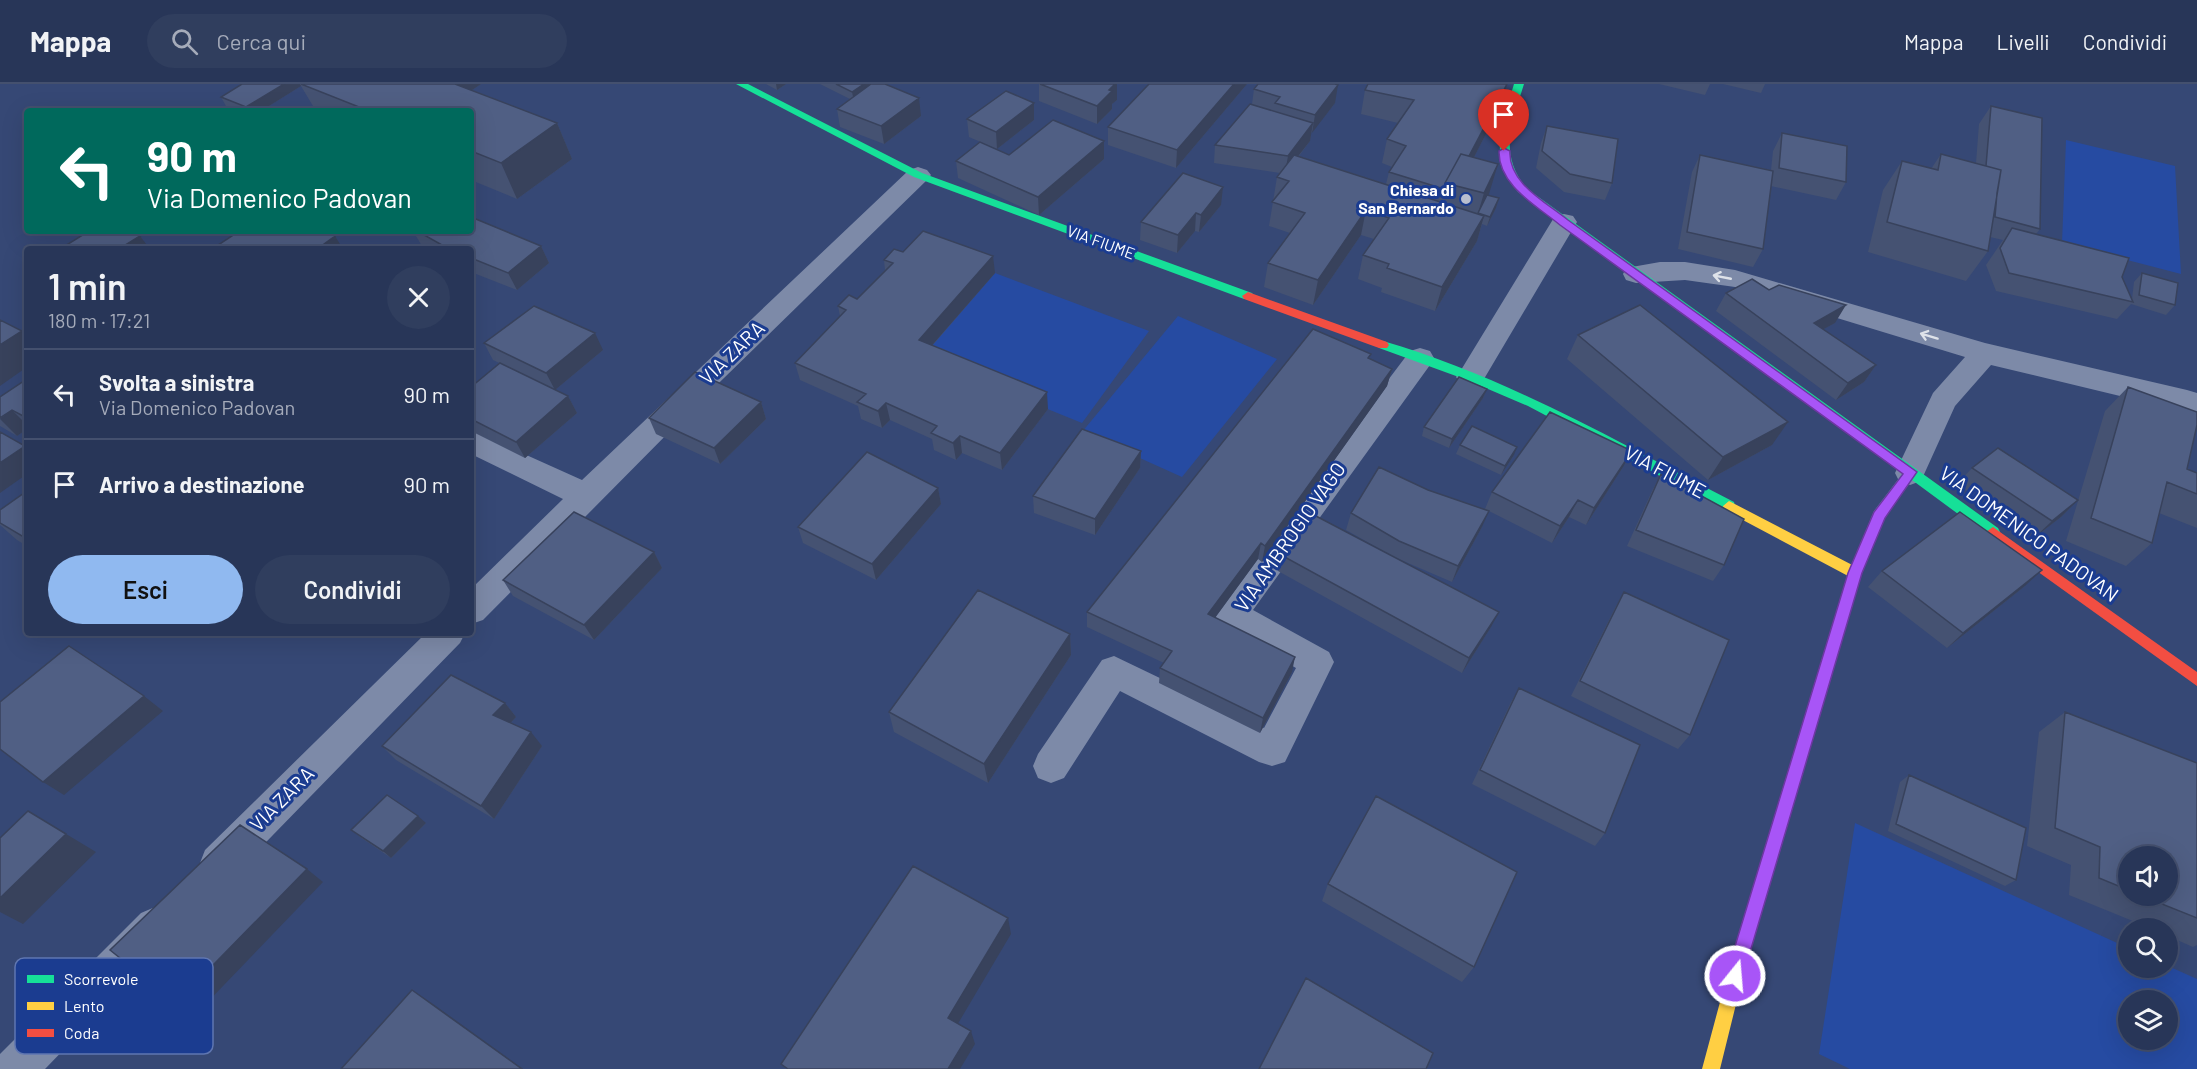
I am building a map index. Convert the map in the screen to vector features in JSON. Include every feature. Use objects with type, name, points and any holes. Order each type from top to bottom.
[{"type":"street","name":"VIA FIUME","points":[[741,84],[918,175],[1471,377],[1542,408],[1855,573]]},
{"type":"street","name":"VIA DOMENICO PADOVAN","points":[[1519,84],[1505,139],[1504,164],[1515,183],[1564,222],[2197,680]]},
{"type":"street","name":"VIA ZARA","points":[[474,607],[918,175]]},
{"type":"street","points":[[1471,377],[1564,222]]},
{"type":"street","points":[[1636,274],[1659,269],[1683,270],[1757,284],[1985,353],[2194,400]]},
{"type":"street","points":[[1711,1069],[1735,976],[1855,573],[1879,515],[1911,472],[1943,401],[1985,353]]},
{"type":"street","name":"VIA AMBROGIO VAGO","points":[[1051,766],[1114,671],[1272,750],[1317,662],[1232,615],[1420,358]]},
{"type":"street","points":[[474,442],[586,496]]},
{"type":"street","name":"VIA ZARA","points":[[125,958],[445,636]]},
{"type":"street","name":"VIA ZARA","points":[[15,1069],[30,1054]]},
{"type":"shaded area","points":[[2066,140],[2175,166],[2181,274],[2062,243]]},
{"type":"shaded area","points":[[995,273],[1149,331],[1082,423],[921,358]]},
{"type":"shaded area","points":[[1178,316],[1277,359],[1182,477],[1082,432]]},
{"type":"shaded area","points":[[1855,823],[2118,943],[2118,978],[2178,978],[2178,970],[2197,979],[2197,1069],[1850,1069],[1819,1054]]},
{"type":"building","points":[[242,84],[284,84],[246,107],[221,97]]},
{"type":"building","points":[[301,84],[455,84],[557,123],[501,163],[474,152],[474,108],[361,108]]},
{"type":"building","points":[[836,84],[864,84],[852,92]]},
{"type":"building","points":[[871,84],[885,84],[919,98],[881,126],[837,109]]},
{"type":"building","points":[[1040,84],[1115,84],[1109,90],[1112,91],[1097,106]]},
{"type":"building","points":[[1149,84],[1234,84],[1177,150],[1108,127]]},
{"type":"building","points":[[1258,84],[1338,85],[1315,115],[1275,103],[1280,97],[1254,89]]},
{"type":"building","points":[[1368,84],[1507,84],[1469,156],[1461,154],[1444,189],[1389,172],[1406,146],[1387,139],[1414,100],[1365,90]]},
{"type":"building","points":[[1006,91],[1034,103],[996,132],[967,119]]},
{"type":"building","points":[[1250,104],[1313,123],[1288,156],[1215,145]]},
{"type":"building","points":[[1991,106],[2042,118],[2040,229],[1995,217],[2001,170],[1986,166]]},
{"type":"building","points":[[1053,120],[1104,141],[1038,197],[956,161],[980,142],[1009,155]]},
{"type":"building","points":[[1547,126],[1618,139],[1612,183],[1570,174],[1542,151]]},
{"type":"building","points":[[1782,133],[1847,146],[1846,182],[1779,168]]},
{"type":"building","points":[[1461,154],[1498,164],[1484,193],[1445,183]]},
{"type":"building","points":[[1941,154],[2001,170],[1988,251],[1887,222],[1902,161],[1938,170]]},
{"type":"building","points":[[1294,155],[1484,216],[1442,287],[1387,268],[1389,264],[1363,255],[1389,218],[1366,210],[1318,280],[1268,263],[1305,213],[1272,202],[1289,181],[1277,177]]},
{"type":"building","points":[[1700,155],[1773,171],[1763,249],[1687,232]]},
{"type":"building","points":[[1183,173],[1223,187],[1201,215],[1196,213],[1178,235],[1141,222]]},
{"type":"building","points":[[1487,195],[1499,198],[1490,217],[1478,213]]},
{"type":"building","points":[[474,218],[541,246],[508,273],[474,259],[474,246],[444,246],[422,234],[474,234]]},
{"type":"building","points":[[2012,228],[2129,258],[2122,277],[2133,302],[2009,273],[2000,248]]},
{"type":"building","points":[[923,231],[993,256],[919,340],[1047,392],[1000,453],[960,436],[953,443],[931,433],[937,426],[886,403],[878,411],[857,402],[866,394],[795,363],[846,310],[838,306],[849,295],[857,299],[893,263],[884,260],[894,249],[903,252]]},
{"type":"building","points":[[84,234],[136,234],[140,236],[124,246],[65,246]]},
{"type":"building","points":[[227,234],[330,234],[335,236],[321,246],[217,246],[232,236]]},
{"type":"building","points":[[2142,273],[2178,283],[2175,305],[2139,295]]},
{"type":"building","points":[[1752,279],[1769,290],[1779,285],[1846,305],[1814,323],[1876,365],[1848,383],[1726,293]]},
{"type":"building","points":[[1640,305],[1788,422],[1723,457],[1578,335]]},
{"type":"building","points":[[534,306],[595,333],[546,373],[484,343]]},
{"type":"building","points":[[0,320],[22,331],[0,345]]},
{"type":"building","points":[[1313,329],[1371,354],[1368,358],[1392,369],[1265,546],[1261,543],[1208,614],[1295,657],[1263,718],[1160,668],[1172,651],[1087,612]]},
{"type":"building","points":[[500,363],[568,396],[516,442],[474,421],[474,385]]},
{"type":"building","points":[[695,372],[761,402],[714,448],[649,418]]},
{"type":"building","points":[[1459,377],[1487,389],[1452,439],[1424,427]]},
{"type":"building","points":[[24,381],[24,416],[12,410],[0,418],[0,397]]},
{"type":"building","points":[[2128,387],[2197,412],[2197,425],[2187,469],[2197,473],[2197,494],[2167,482],[2152,543],[2091,518]]},
{"type":"building","points":[[1550,412],[1632,451],[1594,508],[1578,500],[1560,526],[1492,492]]},
{"type":"building","points":[[1472,426],[1517,447],[1505,466],[1460,445]]},
{"type":"building","points":[[1082,429],[1141,451],[1095,519],[1033,496]]},
{"type":"building","points":[[0,432],[24,447],[0,463]]},
{"type":"building","points":[[1998,448],[2078,500],[2052,521],[1972,468]]},
{"type":"building","points":[[867,452],[938,488],[872,564],[798,527]]},
{"type":"building","points":[[1379,467],[1428,490],[1489,511],[1458,566],[1399,541],[1351,513]]},
{"type":"building","points":[[1661,474],[1744,519],[1724,565],[1636,530]]},
{"type":"building","points":[[24,493],[24,537],[0,523],[0,510]]},
{"type":"building","points":[[574,512],[654,552],[584,625],[503,580]]},
{"type":"building","points":[[1960,512],[2042,570],[1963,633],[1882,571]]},
{"type":"building","points":[[1314,515],[1499,612],[1469,658],[1281,555]]},
{"type":"building","points":[[978,590],[1070,634],[984,764],[889,712]]},
{"type":"building","points":[[1624,592],[1729,640],[1690,735],[1580,681]]},
{"type":"building","points":[[69,646],[144,696],[43,782],[0,749],[0,702]]},
{"type":"building","points":[[451,675],[505,703],[493,715],[531,732],[481,806],[382,746]]},
{"type":"building","points":[[1519,688],[1640,745],[1605,833],[1480,770]]},
{"type":"building","points":[[2065,712],[2197,763],[2197,918],[2167,906],[2178,906],[2178,846],[2118,846],[2118,886],[2099,878],[2100,847],[2055,828]]},
{"type":"building","points":[[1909,775],[2026,828],[2016,880],[1896,824]]},
{"type":"building","points":[[387,795],[418,816],[383,851],[351,830]]},
{"type":"building","points":[[1376,796],[1517,872],[1474,967],[1328,884]]},
{"type":"building","points":[[28,811],[66,834],[0,898],[0,838]]},
{"type":"building","points":[[240,825],[307,869],[213,965],[213,958],[120,958],[110,950]]},
{"type":"building","points":[[913,866],[1008,918],[948,1018],[971,1031],[948,1069],[788,1069],[781,1064]]},
{"type":"building","points":[[1306,978],[1433,1053],[1426,1069],[1259,1069]]},
{"type":"building","points":[[412,990],[522,1069],[341,1069]]},
{"type":"traffic: fast","points":[[741,84],[918,175],[1248,296]]},
{"type":"traffic: fast","points":[[1519,84],[1504,139],[1504,152],[1506,165],[1522,190],[1993,532]]},
{"type":"traffic: fast","points":[[1383,345],[1471,377],[1532,403],[1729,506]]},
{"type":"traffic: fast","points":[[1802,752],[1855,573],[1879,515],[1910,473]]},
{"type":"traffic: slow","points":[[1729,506],[1855,573]]},
{"type":"traffic: slow","points":[[1711,1069],[1735,976],[1802,752]]},
{"type":"traffic: jam","points":[[1248,296],[1383,345]]},
{"type":"traffic: jam","points":[[1993,532],[2197,680]]},
{"type":"place","name":"Chiesa di San Bernardo","points":[[1466,199]]},
{"type":"route","points":[[1504,151],[1504,164],[1515,183],[1564,222],[1911,472],[1879,515],[1855,573],[1735,976]]}]
